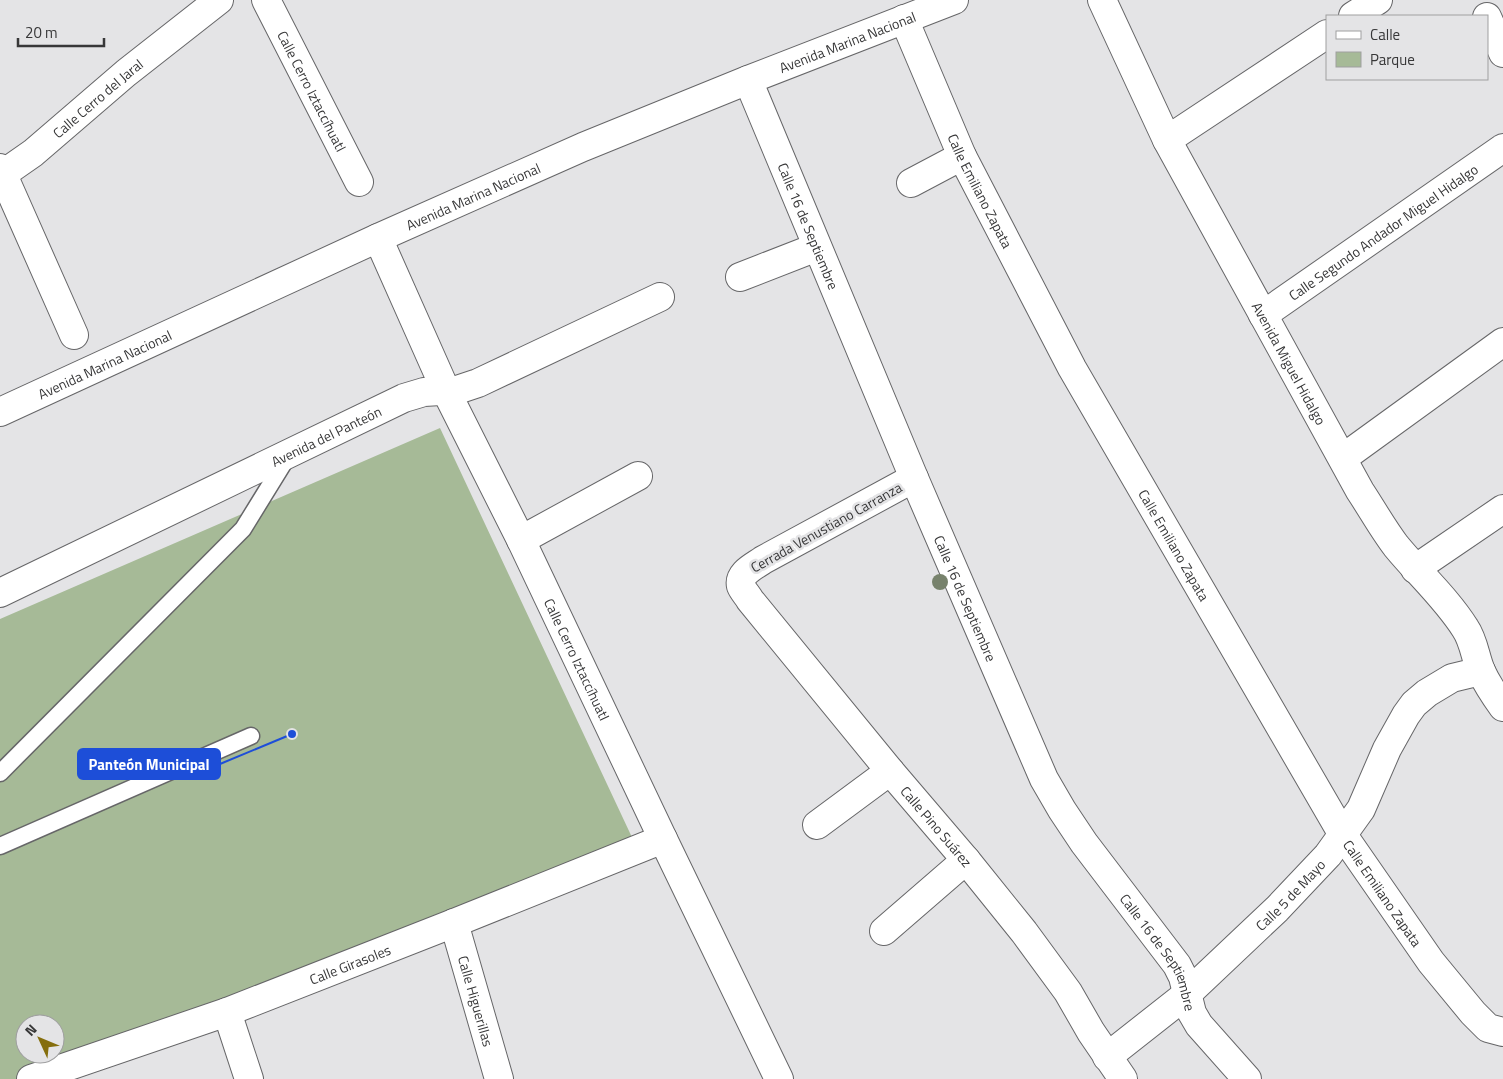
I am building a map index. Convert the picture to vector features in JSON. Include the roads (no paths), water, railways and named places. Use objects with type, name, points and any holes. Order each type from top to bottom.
[{"type":"street","name":"Calle Cerro del Jaral","points":[[1,173],[33,153],[126,73],[219,0]]},
{"type":"street","name":"Calle Cerro Iztaccíhuatl","points":[[266,0],[359,182]]},
{"type":"street","name":"Avenida Marina Nacional","points":[[0,412],[378,238],[584,147],[748,80],[954,0]]},
{"type":"street","name":"Avenida Miguel Hidalgo","points":[[1102,0],[1167,140],[1360,491],[1394,543],[1451,607],[1467,630],[1481,670],[1503,708]]},
{"type":"street","points":[[1355,15],[1378,0]]},
{"type":"street","points":[[1479,0],[1486,15]]},
{"type":"street","points":[[1488,18],[1503,53]]},
{"type":"street","name":"Calle Emiliano Zapata","points":[[904,19],[962,156],[1072,368],[1343,835],[1431,962],[1473,1013],[1488,1028],[1503,1032]]},
{"type":"street","points":[[1167,140],[1326,35]]},
{"type":"street","name":"Calle 16 de Septiembre","points":[[748,80],[914,478],[1044,780],[1084,843],[1177,965],[1183,976],[1192,1013],[1199,1025],[1247,1079]]},
{"type":"street","name":"Calle Segundo Andador Miguel Hidalgo","points":[[1263,315],[1503,148]]},
{"type":"street","points":[[911,183],[962,156]]},
{"type":"street","points":[[1,173],[74,335]]},
{"type":"street","name":"Calle Cerro Iztaccíhuatl","points":[[378,238],[446,391],[521,540],[779,1079]]},
{"type":"street","points":[[740,277],[817,247]]},
{"type":"street","name":"Avenida del Panteón","points":[[0,593],[404,398],[424,392],[457,390],[478,383],[660,297]]},
{"type":"street","points":[[1343,458],[1503,342]]},
{"type":"street","points":[[521,540],[638,476]]},
{"type":"street","name":"Cerrada Venustiano Carranza","points":[[742,579],[746,572],[763,560],[914,478]]},
{"type":"street","points":[[1416,569],[1503,509]]},
{"type":"street","name":"Calle Pino Suárez","points":[[742,579],[742,587],[750,600],[1024,932],[1068,992],[1107,1057],[1123,1079]]},
{"type":"street","name":"Calle 5 de Mayo","points":[[1107,1057],[1187,994],[1277,909],[1328,855],[1361,809],[1387,749],[1414,704],[1426,693],[1452,678],[1481,670]]},
{"type":"street","points":[[817,825],[890,771]]},
{"type":"street","name":"Calle Girasoles","points":[[31,1079],[86,1070],[663,839]]},
{"type":"street","points":[[884,931],[966,860]]},
{"type":"street","name":"Calle Higuerillas","points":[[454,923],[499,1079]]},
{"type":"street","points":[[227,1012],[249,1079]]},
{"type":"lane","points":[[0,773],[243,529],[288,455]]},
{"type":"lane","points":[[0,846],[251,736]]},
{"type":"place","name":"Panteón Municipal","points":[[292,734]]}]
